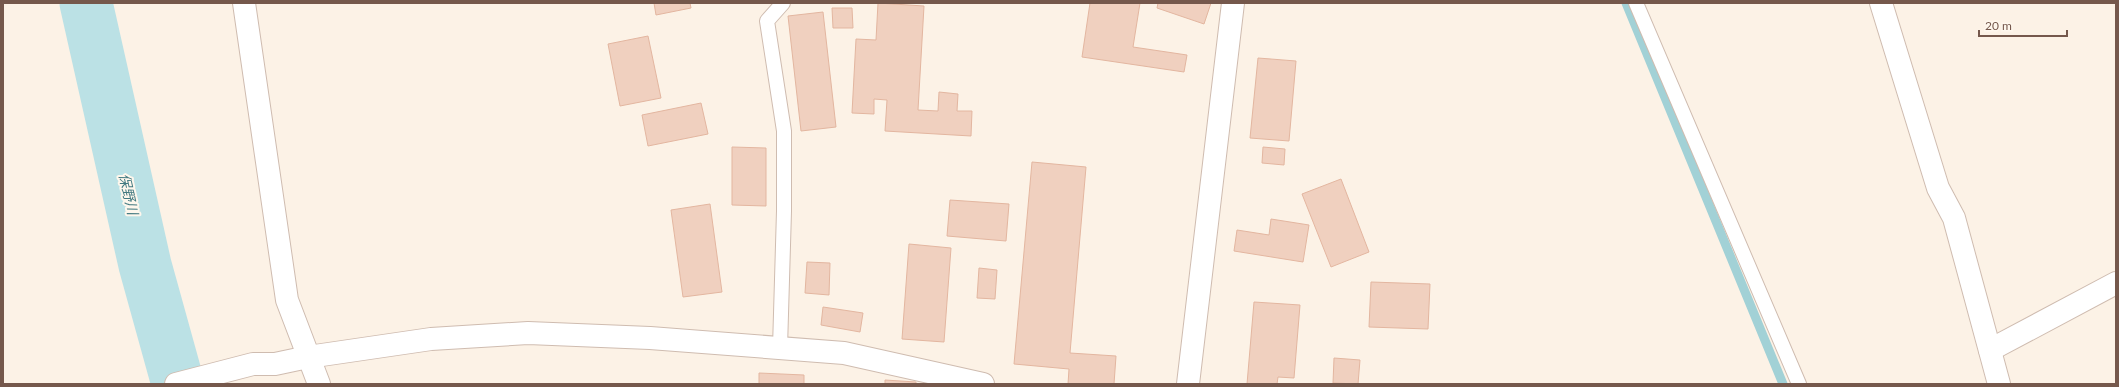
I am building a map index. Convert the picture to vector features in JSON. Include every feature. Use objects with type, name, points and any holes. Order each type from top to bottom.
[{"type":"street","points":[[244,3],[287,300],[318,384]]},
{"type":"street","points":[[1188,384],[1233,3]]},
{"type":"street","points":[[1880,3],[1938,188],[1954,218],[1999,384]]},
{"type":"street","points":[[1990,350],[2116,284]]},
{"type":"street","points":[[176,384],[253,364],[275,364],[308,356],[431,340],[528,333],[650,338],[844,353],[984,384]]},
{"type":"lane","points":[[780,348],[784,211],[784,131],[767,21],[783,3]]},
{"type":"lane","points":[[1636,3],[1799,384]]},
{"type":"building","points":[[654,3],[690,3],[691,8],[656,15]]},
{"type":"building","points":[[878,3],[924,6],[918,110],[938,111],[939,92],[958,94],[957,111],[972,111],[971,136],[885,131],[887,100],[874,99],[874,114],[852,113],[856,39],[876,40]]},
{"type":"building","points":[[1090,3],[1140,3],[1133,47],[1187,55],[1184,72],[1082,57]]},
{"type":"building","points":[[1158,3],[1211,3],[1204,24],[1157,8]]},
{"type":"building","points":[[832,8],[852,8],[853,28],[833,28]]},
{"type":"building","points":[[823,12],[836,127],[801,131],[788,16]]},
{"type":"building","points":[[648,36],[661,98],[620,106],[608,44]]},
{"type":"building","points":[[1258,58],[1296,61],[1289,141],[1250,138]]},
{"type":"building","points":[[701,103],[708,134],[648,146],[642,115]]},
{"type":"building","points":[[732,147],[766,148],[766,206],[732,205]]},
{"type":"building","points":[[1263,147],[1285,149],[1284,165],[1262,163]]},
{"type":"building","points":[[1032,162],[1086,167],[1070,353],[1116,356],[1114,384],[1068,384],[1069,369],[1014,364]]},
{"type":"building","points":[[1341,179],[1369,252],[1331,267],[1302,194]]},
{"type":"building","points":[[950,200],[1009,204],[1006,241],[947,236]]},
{"type":"building","points":[[710,204],[722,292],[683,297],[671,210]]},
{"type":"building","points":[[1271,219],[1309,225],[1303,262],[1234,251],[1237,230],[1269,235]]},
{"type":"building","points":[[909,244],[951,248],[944,342],[902,339]]},
{"type":"building","points":[[807,262],[830,263],[829,295],[805,293]]},
{"type":"building","points":[[979,268],[997,270],[995,299],[977,298]]},
{"type":"building","points":[[1371,282],[1430,284],[1428,329],[1369,327]]},
{"type":"building","points":[[1254,302],[1300,305],[1294,378],[1278,377],[1277,384],[1247,384]]},
{"type":"building","points":[[823,307],[863,313],[860,332],[821,325]]},
{"type":"building","points":[[1334,358],[1360,360],[1358,384],[1333,383]]},
{"type":"building","points":[[759,373],[804,375],[804,384],[759,384]]},
{"type":"building","points":[[885,380],[916,382],[916,384],[885,384]]},
{"type":"waterway","name":"保野川","points":[[86,3],[145,265],[178,384]]},
{"type":"waterway","points":[[1626,3],[1783,384]]}]
